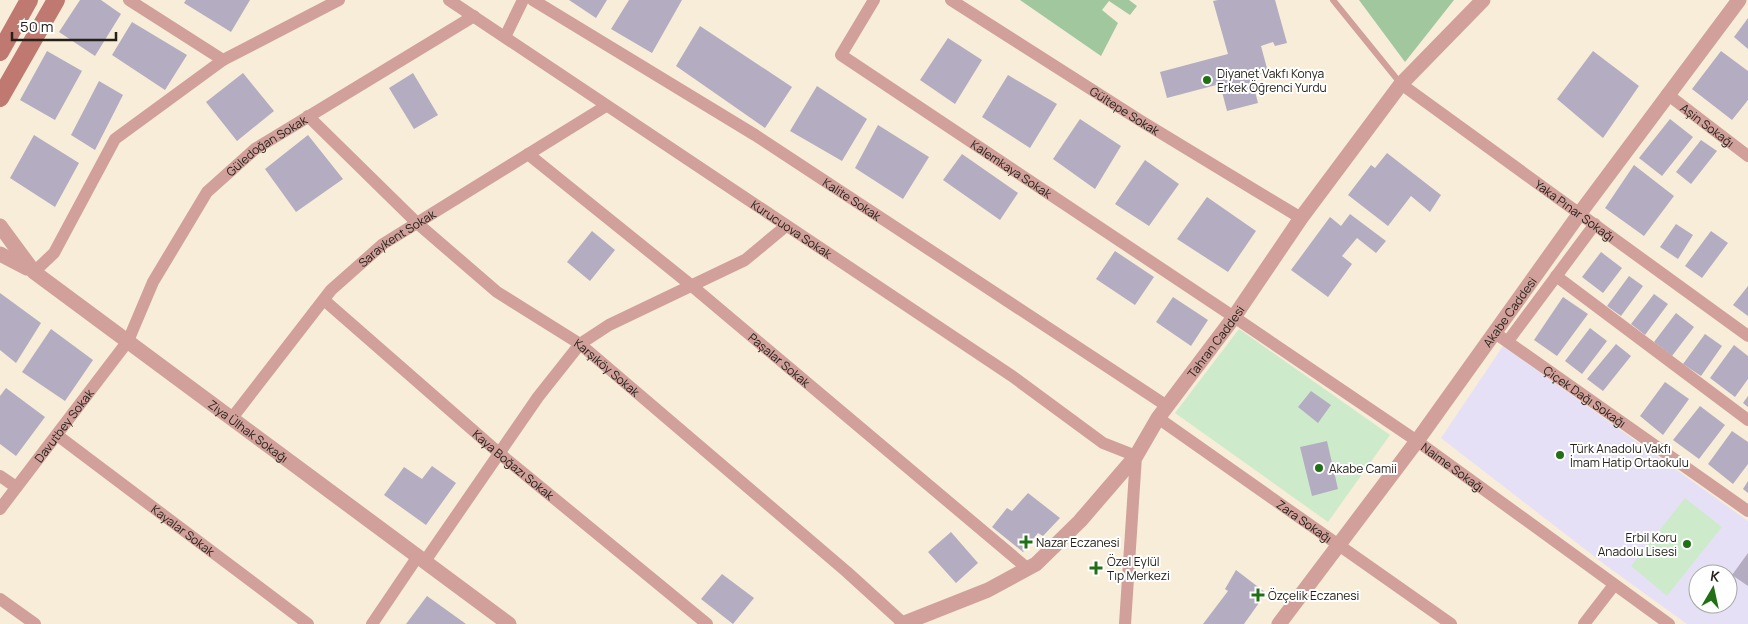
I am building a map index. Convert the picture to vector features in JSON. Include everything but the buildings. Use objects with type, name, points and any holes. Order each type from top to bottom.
[{"type":"main road","points":[[0,52],[29,0]]},
{"type":"main road","points":[[0,98],[56,0]]},
{"type":"street","points":[[129,0],[223,60]]},
{"type":"street","points":[[0,254],[34,272],[54,253],[115,139],[223,60],[339,0]]},
{"type":"street","name":"Kurucuova Sokak","points":[[449,0],[1012,376],[1103,443],[1136,456]]},
{"type":"street","points":[[504,37],[523,0]]},
{"type":"street","name":"Kalite Sokak","points":[[533,0],[755,135],[1162,412]]},
{"type":"street","name":"Kalemkaya Sokak","points":[[874,0],[842,55],[1234,317]]},
{"type":"street","name":"Gültepe Sokak","points":[[951,0],[1141,121],[1301,218]]},
{"type":"street","name":"Tahran Caddesi","points":[[903,624],[988,590],[1036,564],[1080,521],[1136,456],[1162,412],[1234,317],[1301,218],[1401,84],[1483,0]]},
{"type":"street","name":"Akabe Caddesi","points":[[1279,624],[1417,441],[1580,213],[1739,0]]},
{"type":"street","name":"Güledoğan Sokak","points":[[128,341],[154,282],[207,192],[255,149],[474,16]]},
{"type":"street","name":"Yaka Pınar Sokağı","points":[[1401,84],[1748,336]]},
{"type":"street","name":"Aşin Sokağı","points":[[1668,94],[1748,156]]},
{"type":"street","name":"Saraykent Sokak","points":[[232,418],[331,290],[383,244],[606,106]]},
{"type":"street","name":"Karşıköy Sokak","points":[[308,116],[417,223],[497,292],[580,344],[846,572],[903,624]]},
{"type":"street","name":"Paşalar Sokak","points":[[528,154],[692,286],[1027,568]]},
{"type":"street","points":[[1508,341],[1595,224]]},
{"type":"street","name":"Ziya Ülhak Sokağı","points":[[0,226],[34,272],[509,624]]},
{"type":"street","points":[[372,624],[499,453],[538,397],[580,344],[609,325],[745,260],[786,226]]},
{"type":"street","points":[[1556,276],[1748,420]]},
{"type":"street","name":"Kaya Boğazı Sokak","points":[[324,300],[499,453],[707,624]]},
{"type":"street","name":"Naime Sokağı","points":[[1234,317],[1417,441],[1669,624]]},
{"type":"street","name":"Çiçek Dağı Sokağı","points":[[1495,333],[1748,511]]},
{"type":"street","name":"Davutbey Sokak","points":[[0,509],[128,341]]},
{"type":"street","name":"Zara Sokağı","points":[[1162,412],[1339,544],[1451,624]]},
{"type":"street","name":"Kayalar Sokak","points":[[57,435],[308,624]]},
{"type":"street","points":[[1124,624],[1136,456]]},
{"type":"street","points":[[0,476],[16,487]]},
{"type":"street","points":[[1584,624],[1614,585]]},
{"type":"street","points":[[0,599],[35,624]]},
{"type":"lane","points":[[1333,0],[1401,84]]},
{"type":"shaded area","name":"Türk Anadolu Vakfı İmam Hatip Ortaokulu","points":[[1503,346],[1748,521],[1748,624],[1687,624],[1608,567],[1441,438]]},
{"type":"green space","points":[[1020,0],[1129,0],[1137,6],[1130,15],[1109,1],[1102,10],[1118,23],[1101,56]]},
{"type":"green space","points":[[1359,0],[1454,0],[1405,62]]},
{"type":"green space","points":[[1239,329],[1390,435],[1328,522],[1175,413]]},
{"type":"green space","points":[[1685,498],[1722,527],[1693,564],[1688,564],[1688,570],[1667,596],[1631,566]]},
{"type":"place","name":"Diyanet Vakfı Konya Erkek Öğrenci Yurdu","points":[[1207,80]]},
{"type":"place","name":"Türk Anadolu Vakfı İmam Hatip Ortaokulu","points":[[1560,455]]},
{"type":"place","name":"Akabe Camii","points":[[1319,468]]},
{"type":"place","name":"Nazar Eczanesi","points":[[1026,542]]},
{"type":"place","name":"Erbil Koru Anadolu Lisesi","points":[[1687,544]]},
{"type":"place","name":"Özel Eylül Tıp Merkezi","points":[[1096,568]]},
{"type":"place","name":"Özçelik Eczanesi","points":[[1258,595]]}]
